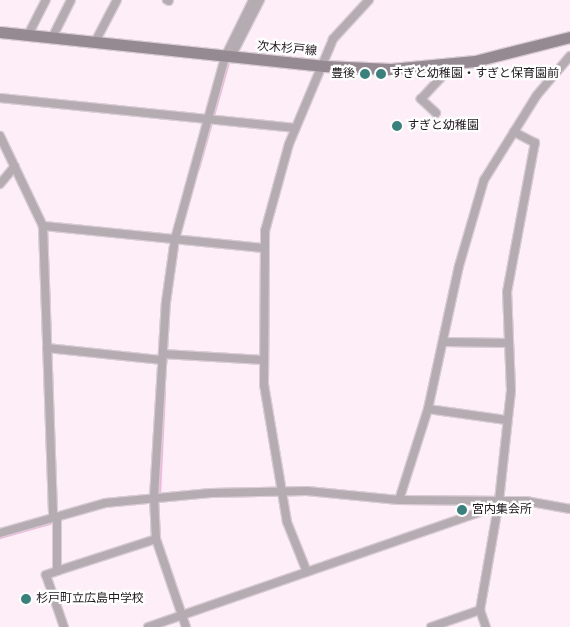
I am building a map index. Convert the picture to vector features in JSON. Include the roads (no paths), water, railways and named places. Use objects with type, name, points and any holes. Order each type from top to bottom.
[{"type":"main road","name":"次木杉戸線","points":[[0,32],[228,57],[324,66],[390,69],[446,66],[570,37]]},
{"type":"street","points":[[28,35],[46,0]]},
{"type":"street","points":[[52,38],[71,0]]},
{"type":"street","points":[[95,42],[117,0]]},
{"type":"street","points":[[186,627],[156,539],[154,497],[166,302],[175,239],[209,119],[228,57],[253,0]]},
{"type":"street","points":[[228,57],[260,0]]},
{"type":"street","points":[[307,572],[287,522],[284,492],[264,385],[264,248],[267,217],[295,128],[324,66],[333,39],[369,0]]},
{"type":"street","points":[[399,500],[428,409],[431,385],[444,342],[459,266],[480,192],[537,95],[570,56]]},
{"type":"street","points":[[436,113],[421,99],[446,72],[446,66]]},
{"type":"street","points":[[0,98],[295,128]]},
{"type":"street","points":[[486,627],[480,610],[498,503],[511,380],[507,292],[534,143],[514,132]]},
{"type":"street","points":[[0,136],[44,226],[47,348],[57,571]]},
{"type":"street","points":[[0,184],[15,166]]},
{"type":"street","points":[[44,226],[264,248]]},
{"type":"street","points":[[444,342],[509,343]]},
{"type":"street","points":[[47,348],[163,357],[264,360]]},
{"type":"street","points":[[428,409],[506,420]]},
{"type":"street","points":[[0,533],[105,503],[154,497],[307,491],[399,500],[498,503],[570,509]]},
{"type":"street","points":[[148,627],[498,503]]},
{"type":"street","points":[[64,627],[46,575],[156,539]]},
{"type":"street","points":[[431,627],[480,610]]},
{"type":"waterway","points":[[198,169],[229,59]]},
{"type":"waterway","points":[[159,495],[164,391]]},
{"type":"waterway","points":[[0,537],[56,521]]},
{"type":"place","name":"豊後","points":[[365,74]]},
{"type":"place","name":"すぎと幼稚園・すぎと保育園前","points":[[381,74]]},
{"type":"place","name":"すぎと幼稚園","points":[[397,126]]},
{"type":"place","name":"宮内集会所","points":[[462,510]]},
{"type":"place","name":"杉戸町立広島中学校","points":[[26,599]]}]
